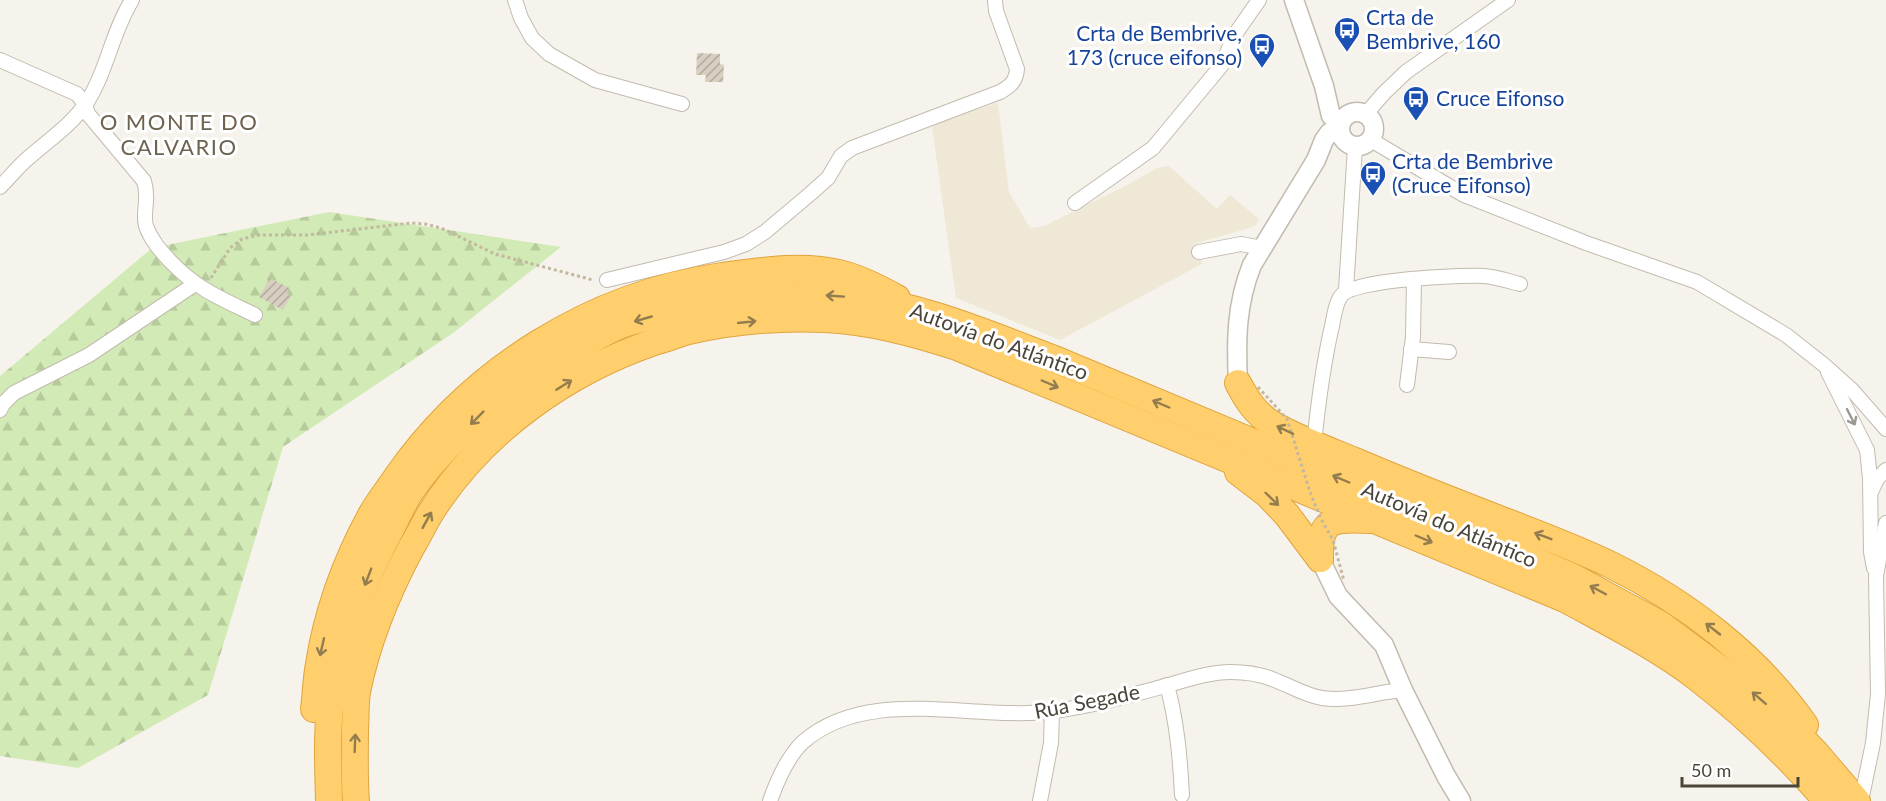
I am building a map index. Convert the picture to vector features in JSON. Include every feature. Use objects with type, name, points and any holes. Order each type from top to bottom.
[{"type":"highway","name":"Autovía do Atlántico","points":[[328,801],[315,743],[314,714],[319,664],[329,618],[346,569],[371,513],[410,459],[449,412],[495,373],[568,325],[620,302],[693,280],[768,270],[838,273],[868,282],[924,312],[1052,358],[1575,578],[1660,624],[1762,700],[1816,753],[1859,801]]},
{"type":"highway","name":"Autovía do Atlántico","points":[[356,801],[354,780],[356,694],[374,629],[401,566],[434,508],[463,470],[501,429],[589,369],[634,349],[687,332],[743,321],[784,319],[826,319],[875,325],[917,334],[976,354],[1565,599],[1644,642],[1694,675],[1746,718],[1799,769],[1827,801]]},
{"type":"highway","points":[[1248,385],[1248,403],[1271,423],[1408,484],[1568,546],[1647,583],[1726,640],[1765,675],[1789,701],[1805,725],[1816,753]]},
{"type":"highway","points":[[1210,450],[1268,495],[1287,515],[1320,559]]},
{"type":"highway","points":[[1320,559],[1320,541],[1326,525],[1352,519],[1381,521]]},
{"type":"street","points":[[0,187],[25,161],[69,123],[85,104],[93,91],[117,27],[132,0]]},
{"type":"street","points":[[515,0],[532,38],[549,54],[595,80],[682,104]]},
{"type":"street","points":[[607,280],[724,252],[746,244],[765,232],[828,178],[841,156],[852,148],[1000,92],[1010,86],[1016,78],[1017,69],[994,0]]},
{"type":"street","points":[[1075,203],[1153,148],[1221,66],[1236,33],[1259,0]]},
{"type":"street","points":[[1294,0],[1324,86],[1350,119],[1375,126],[1374,134],[1358,144],[1316,160]]},
{"type":"street","points":[[1248,385],[1237,344],[1239,311],[1247,279],[1262,248],[1316,160],[1324,140],[1329,133],[1383,94],[1406,72],[1508,0]]},
{"type":"street","points":[[0,60],[77,94],[85,104],[88,114],[144,181],[147,191],[145,224],[159,250],[195,284],[255,315]]},
{"type":"street","points":[[1350,119],[1342,137],[1464,195],[1586,243],[1697,282],[1786,335],[1824,364],[1852,390],[1886,429]]},
{"type":"street","points":[[1314,444],[1322,372],[1337,307],[1346,290],[1358,144]]},
{"type":"street","points":[[1199,252],[1241,244],[1262,248]]},
{"type":"street","points":[[1346,290],[1388,280],[1466,275],[1520,284]]},
{"type":"street","points":[[1407,385],[1414,279]]},
{"type":"street","points":[[0,410],[14,393],[89,355],[195,284]]},
{"type":"street","points":[[1411,349],[1449,352]]},
{"type":"street","points":[[1824,364],[1867,450],[1871,552],[1876,576],[1878,694],[1873,743],[1859,801]]},
{"type":"street","points":[[1870,492],[1877,479],[1886,470]]},
{"type":"street","points":[[1876,576],[1886,523]]},
{"type":"street","points":[[1320,559],[1338,596],[1384,645],[1446,776],[1461,801]]},
{"type":"street","points":[[1876,576],[1886,561]]},
{"type":"street","name":"Rúa Segade","points":[[770,801],[790,758],[803,743],[824,728],[876,710],[904,708],[996,714],[1052,712],[1097,705],[1202,676],[1231,672],[1271,678],[1300,692],[1322,698],[1349,699],[1404,690]]},
{"type":"street","points":[[1167,686],[1180,748],[1182,795]]},
{"type":"street","points":[[1040,801],[1051,743],[1052,712]]},
{"type":"path","points":[[195,284],[212,278],[230,248],[242,239],[259,235],[307,235],[411,223],[441,228],[495,254],[596,280],[607,280]]},
{"type":"path","points":[[1248,385],[1287,419],[1310,492],[1333,540],[1344,581]]},
{"type":"shaded area","points":[[998,103],[1009,192],[1030,228],[1044,226],[1157,168],[1169,166],[1217,209],[1230,195],[1259,219],[1256,225],[1246,229],[1197,243],[1202,264],[1060,340],[956,298],[932,127],[940,121]]},
{"type":"green space","points":[[329,212],[561,247],[453,333],[283,447],[208,695],[78,768],[0,756],[0,376],[152,248]]},
{"type":"building","points":[[697,53],[720,54],[720,64],[724,65],[723,82],[705,82],[706,75],[696,75]]},
{"type":"building","points":[[270,278],[289,288],[287,293],[291,296],[283,310],[259,297]]},
{"type":"place","name":"Crta de Bembrive, 160","points":[[1347,53]]},
{"type":"place","name":"Crta de Bembrive, 173 (cruce eifonso)","points":[[1262,69]]},
{"type":"place","name":"Cruce Eifonso","points":[[1416,122]]},
{"type":"place","name":"Crta de Bembrive (Cruce Eifonso)","points":[[1373,197]]},
{"type":"district","name":"O MONTE DO CALVARIO","points":[[179,134]]}]
